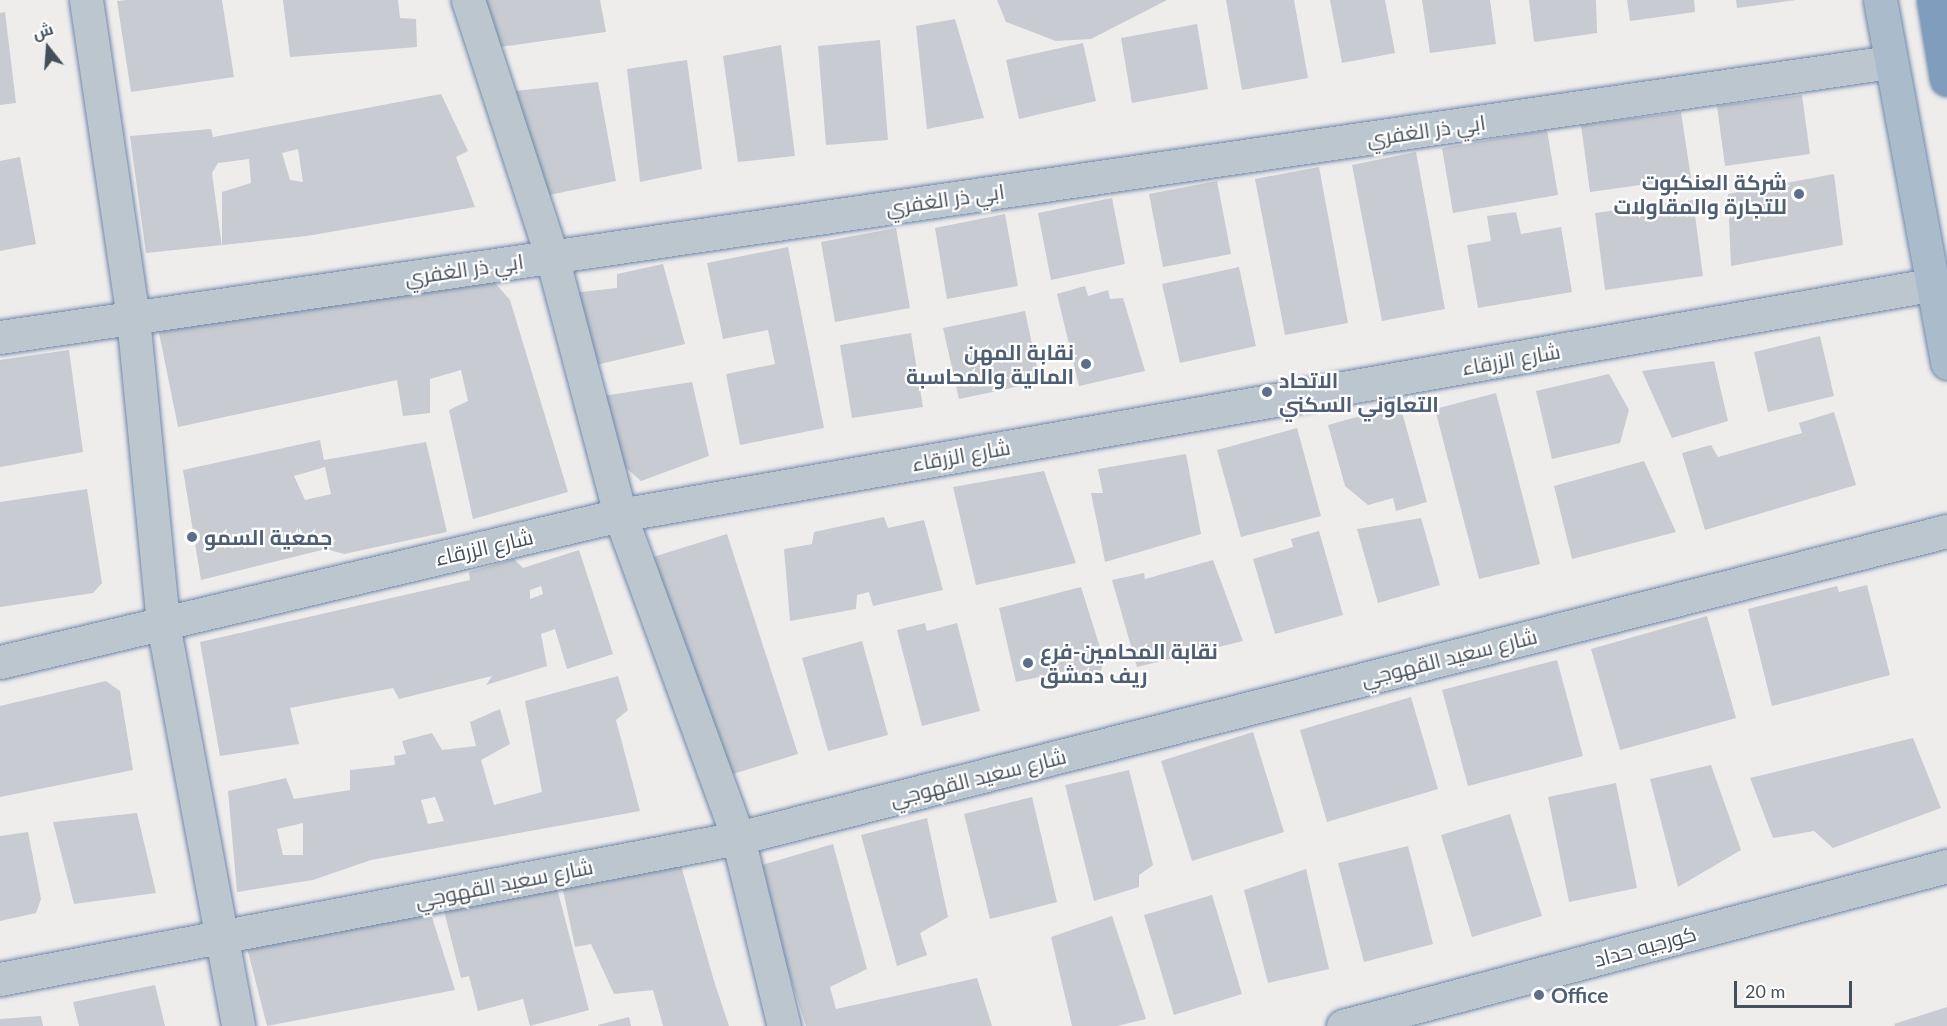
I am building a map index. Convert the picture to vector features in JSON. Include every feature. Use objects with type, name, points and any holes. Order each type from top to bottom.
[{"type":"highway","points":[[1934,0],[1947,79]]},
{"type":"main road","points":[[1880,0],[1930,285],[1947,363]]},
{"type":"street","points":[[86,0],[133,317],[163,624],[224,936],[238,1026]]},
{"type":"street","points":[[468,0],[552,257],[620,514],[738,838],[784,1026]]},
{"type":"street","name":"ابي ذر الغفري","points":[[0,336],[1890,62]]},
{"type":"street","name":"شارع الزرقاء","points":[[0,662],[620,514],[1930,285]]},
{"type":"street","name":"شارع سعيد القهوجي","points":[[0,979],[738,838],[1947,531]]},
{"type":"street","name":"كورجيه حداد","points":[[1343,1026],[1947,866]]},
{"type":"building","points":[[222,0],[234,77],[131,92],[117,1]]},
{"type":"building","points":[[283,0],[398,0],[400,18],[416,19],[417,47],[290,57]]},
{"type":"building","points":[[478,0],[600,0],[606,32],[493,48]]},
{"type":"building","points":[[997,0],[1167,0],[1091,39],[1056,41],[1006,22]]},
{"type":"building","points":[[1226,0],[1294,0],[1308,78],[1242,90]]},
{"type":"building","points":[[1330,0],[1385,0],[1395,53],[1342,63]]},
{"type":"building","points":[[1422,0],[1490,0],[1496,44],[1430,53]]},
{"type":"building","points":[[1529,0],[1596,0],[1597,33],[1534,42]]},
{"type":"building","points":[[1627,0],[1694,0],[1695,12],[1630,21]]},
{"type":"building","points":[[1736,0],[1796,0],[1737,8]]},
{"type":"building","points":[[5,12],[16,103],[0,105],[0,13]]},
{"type":"building","points":[[955,19],[984,118],[927,129],[916,26]]},
{"type":"building","points":[[1197,24],[1208,89],[1132,103],[1121,38]]},
{"type":"building","points":[[880,40],[888,140],[826,145],[818,46]]},
{"type":"building","points":[[1083,43],[1096,101],[1019,119],[1006,60]]},
{"type":"building","points":[[781,45],[795,156],[738,162],[723,56]]},
{"type":"building","points":[[687,60],[702,169],[640,182],[627,69]]},
{"type":"building","points":[[598,82],[616,181],[540,197],[505,92]]},
{"type":"building","points":[[441,94],[468,151],[456,157],[475,207],[307,236],[222,245],[146,253],[130,136],[211,129],[213,137]],"holes":[[[298,149],[303,182],[290,180],[282,153]],[[249,159],[251,183],[222,192],[222,245],[212,173],[218,163]]]},
{"type":"building","points":[[1802,95],[1810,154],[1725,166],[1717,106]]},
{"type":"building","points":[[1681,112],[1691,178],[1590,192],[1581,125]]},
{"type":"building","points":[[1547,130],[1558,195],[1453,213],[1442,148]]},
{"type":"building","points":[[1416,152],[1445,309],[1382,321],[1352,165]]},
{"type":"building","points":[[20,157],[36,244],[0,251],[0,161]]},
{"type":"building","points":[[1319,167],[1348,323],[1285,335],[1255,179]]},
{"type":"building","points":[[1834,174],[1843,245],[1731,266],[1728,194]]},
{"type":"building","points":[[1217,181],[1231,254],[1163,267],[1149,194]]},
{"type":"building","points":[[1112,198],[1125,264],[1051,280],[1038,213]]},
{"type":"building","points":[[1693,200],[1703,276],[1605,290],[1595,213]]},
{"type":"building","points":[[1516,212],[1521,234],[1561,227],[1572,292],[1478,308],[1467,245],[1491,241],[1487,216]]},
{"type":"building","points":[[1005,214],[1018,286],[947,299],[935,228]]},
{"type":"building","points":[[896,228],[910,308],[835,322],[821,242]]},
{"type":"building","points":[[788,247],[824,428],[740,445],[726,374],[775,364],[768,330],[723,339],[707,263]]},
{"type":"building","points":[[663,264],[685,344],[596,365],[571,293],[617,288],[617,274]]},
{"type":"building","points":[[1239,267],[1256,346],[1180,363],[1162,284]]},
{"type":"building","points":[[488,275],[510,300],[568,492],[473,519],[449,410],[468,401],[461,370],[430,379],[430,413],[403,416],[397,380],[178,427],[158,328]]},
{"type":"building","points":[[1085,286],[1088,296],[1108,290],[1110,299],[1123,298],[1145,371],[1079,386],[1057,294]]},
{"type":"building","points":[[1025,311],[1040,382],[959,399],[943,328]]},
{"type":"building","points":[[911,333],[923,407],[852,418],[840,345]]},
{"type":"building","points":[[1820,336],[1834,396],[1768,412],[1754,352]]},
{"type":"building","points":[[69,350],[83,452],[0,467],[0,360]]},
{"type":"building","points":[[1714,361],[1728,421],[1672,438],[1642,371]]},
{"type":"building","points":[[1609,374],[1629,410],[1620,443],[1552,459],[1536,391]]},
{"type":"building","points":[[692,382],[709,456],[641,481],[619,462],[603,396]]},
{"type":"building","points":[[1496,393],[1540,564],[1479,579],[1435,409]]},
{"type":"building","points":[[1400,405],[1427,502],[1396,511],[1393,498],[1368,505],[1345,486],[1328,425]]},
{"type":"building","points":[[1834,412],[1856,485],[1705,530],[1682,453],[1711,445],[1718,457],[1802,433],[1799,423]]},
{"type":"building","points":[[1297,428],[1321,516],[1241,537],[1217,450]]},
{"type":"building","points":[[320,440],[324,460],[426,442],[447,532],[344,554],[326,549],[201,580],[183,470]],"holes":[[[325,467],[331,494],[305,500],[294,476]]]},
{"type":"building","points":[[1186,454],[1201,534],[1105,562],[1091,493],[1103,493],[1098,469]]},
{"type":"building","points":[[1644,461],[1676,532],[1572,559],[1554,486]]},
{"type":"building","points":[[1044,471],[1076,563],[976,585],[953,487]]},
{"type":"building","points":[[87,489],[102,583],[93,593],[0,607],[0,502]]},
{"type":"building","points":[[884,517],[888,528],[924,520],[943,590],[873,606],[869,592],[857,595],[856,609],[790,621],[784,549],[812,544],[814,532]]},
{"type":"building","points":[[1421,518],[1440,585],[1378,603],[1357,529]]},
{"type":"building","points":[[1319,531],[1343,615],[1275,634],[1253,559],[1293,547],[1291,539]]},
{"type":"building","points":[[727,534],[798,754],[723,777],[653,557]]},
{"type":"building","points":[[579,550],[613,654],[567,669],[555,629],[541,634],[547,666],[486,685],[492,676],[399,699],[393,688],[290,708],[299,744],[220,756],[200,642],[470,580],[469,572],[514,559],[523,568]],"holes":[[[541,586],[543,594],[530,599],[530,590]]]},
{"type":"building","points":[[1213,560],[1243,641],[1137,667],[1112,580],[1144,573],[1145,579]]},
{"type":"building","points":[[1867,585],[1890,675],[1772,706],[1748,609],[1837,586],[1839,592]]},
{"type":"building","points":[[1081,587],[1104,660],[1101,671],[1081,682],[1072,670],[1016,682],[999,608]]},
{"type":"building","points":[[1707,616],[1736,718],[1620,750],[1591,649]]},
{"type":"building","points":[[925,623],[927,631],[957,623],[980,711],[922,726],[897,630]]},
{"type":"building","points":[[862,641],[888,735],[828,751],[802,658]]},
{"type":"building","points":[[1557,660],[1583,756],[1468,786],[1442,690]]},
{"type":"building","points":[[618,676],[628,710],[616,720],[640,811],[371,860],[313,880],[237,892],[228,791],[286,778],[294,799],[350,790],[350,770],[395,765],[394,756],[406,754],[402,741],[432,733],[442,750],[476,746],[470,722],[500,709],[510,744],[481,760],[494,805],[542,792],[525,701]],"holes":[[[435,797],[444,821],[428,824],[421,800]],[[303,823],[303,855],[283,855],[277,829]]]},
{"type":"building","points":[[106,681],[120,691],[133,770],[0,797],[0,706]]},
{"type":"building","points":[[1411,697],[1438,789],[1327,822],[1300,730]]},
{"type":"building","points":[[1253,732],[1284,832],[1192,861],[1161,761]]},
{"type":"building","points":[[1913,738],[1941,808],[1833,848],[1814,831],[1773,838],[1750,778]]},
{"type":"building","points":[[1711,765],[1741,850],[1678,887],[1650,779]]},
{"type":"building","points":[[1129,770],[1153,865],[1139,875],[1139,887],[1094,901],[1065,785]]},
{"type":"building","points":[[1616,783],[1637,888],[1569,902],[1548,797]]},
{"type":"building","points":[[1032,797],[1057,902],[990,919],[964,814]]},
{"type":"building","points":[[137,813],[156,893],[74,904],[53,822]]},
{"type":"building","points":[[1510,814],[1542,916],[1472,937],[1441,835]]},
{"type":"building","points":[[927,818],[948,917],[920,933],[927,955],[897,966],[861,835]]},
{"type":"building","points":[[28,832],[41,899],[36,913],[0,921],[0,836]]},
{"type":"building","points":[[833,844],[867,969],[830,987],[836,1009],[977,978],[992,1026],[806,1026],[755,867]]},
{"type":"building","points":[[1408,846],[1433,944],[1364,962],[1338,863]]},
{"type":"building","points":[[680,862],[729,1026],[663,1026],[653,990],[614,994],[591,944],[575,947],[562,885]]},
{"type":"building","points":[[1306,869],[1329,969],[1268,983],[1244,890]]},
{"type":"building","points":[[554,877],[589,1010],[530,1026],[523,999],[478,1011],[469,976],[461,978],[443,907]]},
{"type":"building","points":[[1212,895],[1242,994],[1174,1015],[1144,915]]},
{"type":"building","points":[[431,914],[455,990],[267,1026],[247,948]]},
{"type":"building","points":[[1112,916],[1146,1019],[1117,1026],[1072,1026],[1051,937]]},
{"type":"building","points":[[155,985],[165,1026],[79,1026],[73,1002]]},
{"type":"building","points":[[1947,1007],[1947,1026],[1895,1026],[1894,1024]]},
{"type":"building","points":[[41,1016],[43,1026],[0,1026],[0,1019]]},
{"type":"building","points":[[629,1017],[631,1026],[598,1026],[598,1025]]},
{"type":"place","name":"شركة العنكبوت للتجارة والمقاولات","points":[[1799,194]]},
{"type":"place","name":"نقابة المهن المالية والمحاسبة","points":[[1086,364]]},
{"type":"place","name":"الاتحاد التعاوني السكني","points":[[1267,392]]},
{"type":"place","name":"جمعية السمو","points":[[192,537]]},
{"type":"place","name":"نقابة المحامين-فرع ريف دمشق","points":[[1028,663]]},
{"type":"place","name":"Office","points":[[1539,995]]}]
